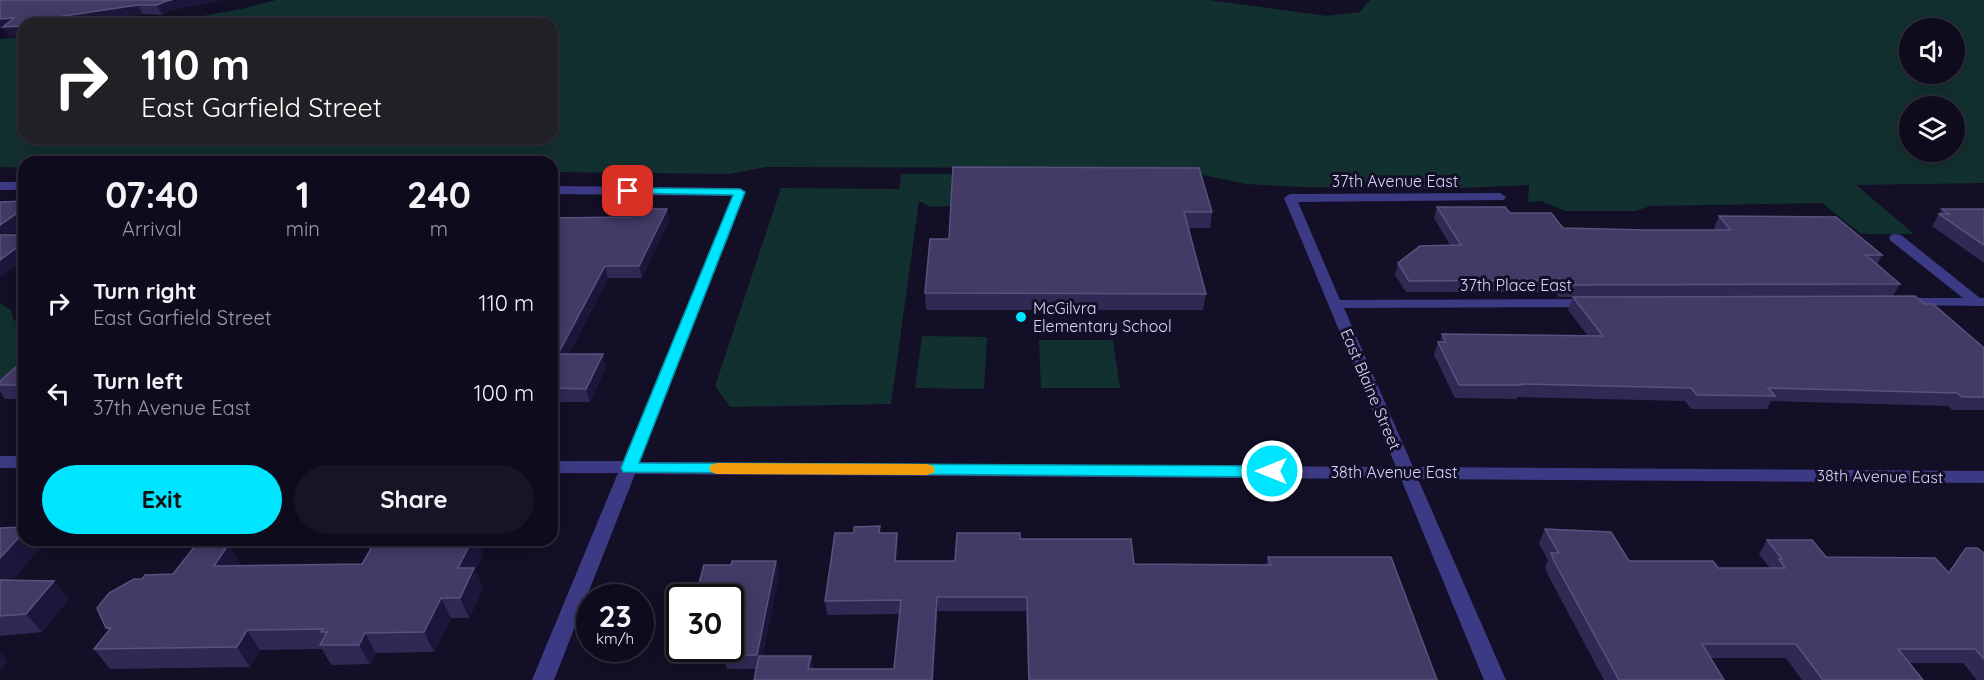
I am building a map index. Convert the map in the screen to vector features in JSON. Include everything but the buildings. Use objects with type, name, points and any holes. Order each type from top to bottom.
[{"type":"street","points":[[0,186],[18,186]]},
{"type":"street","points":[[543,680],[740,192],[558,190]]},
{"type":"street","name":"37th Avenue East","points":[[1290,198],[1500,197]]},
{"type":"street","name":"East Blaine Street","points":[[1290,198],[1495,680]]},
{"type":"street","points":[[1896,238],[1981,304]]},
{"type":"street","points":[[1888,302],[1981,304]]},
{"type":"street","name":"37th Place East","points":[[1336,304],[1601,303]]},
{"type":"street","points":[[0,462],[18,462]]},
{"type":"street","name":"38th Avenue East","points":[[558,467],[1984,477]]},
{"type":"green space","points":[[276,0],[1209,0],[1327,16],[1360,12],[1370,0],[1984,0],[1984,183],[1856,185],[1914,234],[1861,234],[1822,203],[1650,206],[1636,211],[1566,211],[1541,201],[1528,202],[1529,185],[1437,189],[1301,187],[1246,184],[1168,168],[766,167],[729,174],[558,172],[558,156],[18,156],[18,168],[0,167],[0,39],[18,38],[18,144],[558,144],[558,18],[192,18]]},
{"type":"green space","points":[[901,174],[955,174],[952,206],[931,207],[919,201],[891,404],[730,407],[715,386],[781,188],[899,189]]},
{"type":"green space","points":[[0,303],[11,310],[14,321],[18,320],[18,376],[0,392]]},
{"type":"green space","points":[[922,336],[987,337],[984,389],[915,388]]},
{"type":"green space","points":[[1039,340],[1113,340],[1120,388],[1041,388]]},
{"type":"slow traffic","points":[[717,468],[927,470]]},
{"type":"place","name":"McGilvra Elementary School","points":[[1021,317]]},
{"type":"route","points":[[628,191],[740,192],[628,468],[1272,471]]}]
